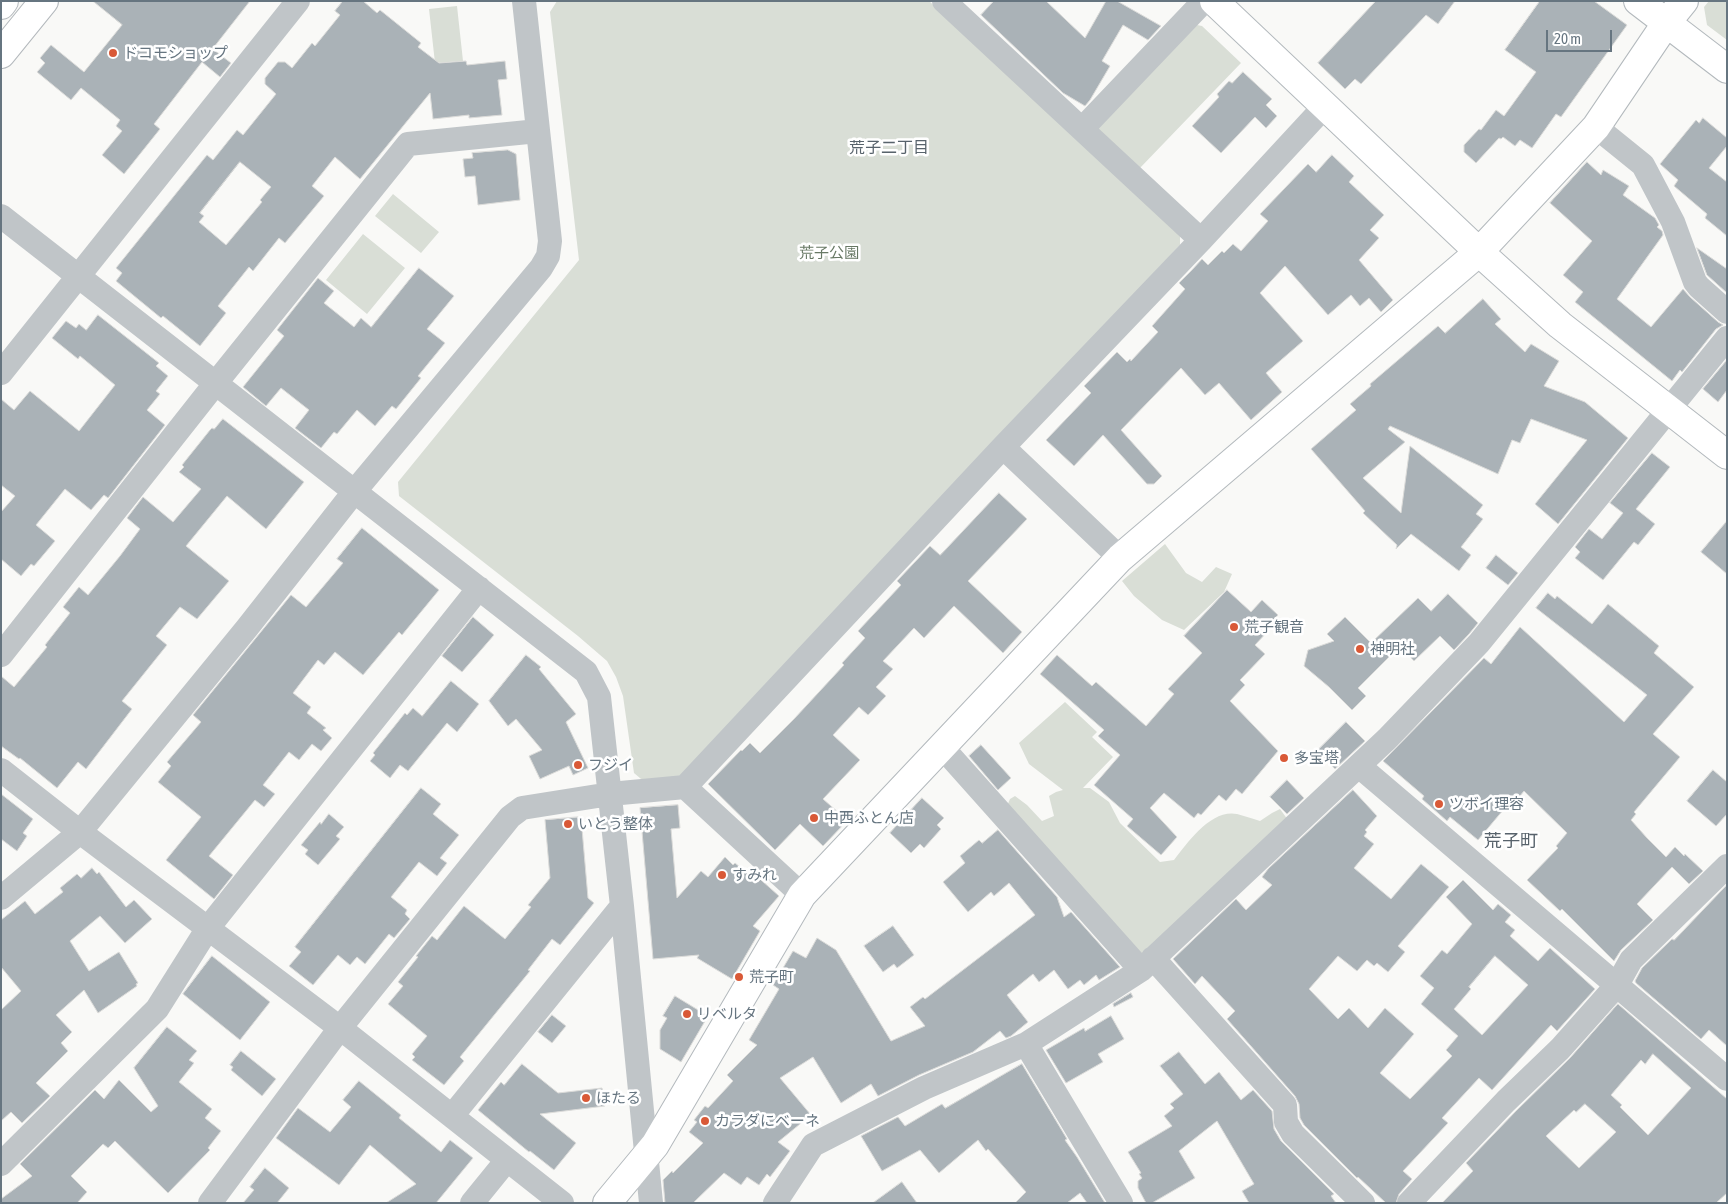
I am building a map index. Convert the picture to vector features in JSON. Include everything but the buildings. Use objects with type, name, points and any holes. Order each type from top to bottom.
[{"type":"street","points":[[1,4],[4,1]]},
{"type":"street","points":[[1,54],[44,1]]},
{"type":"street","points":[[1,373],[298,1]]},
{"type":"street","points":[[1,898],[80,832],[247,628],[354,492],[541,268],[548,256],[550,241],[524,1]]},
{"type":"street","points":[[944,1],[1201,240]]},
{"type":"street","points":[[1082,129],[1204,1]]},
{"type":"street","points":[[1214,1],[1560,325],[1727,455]]},
{"type":"street","points":[[1638,1],[1675,12],[1727,69]]},
{"type":"street","points":[[607,1203],[655,1145],[802,895],[1120,558],[1480,252],[1596,127],[1675,12]]},
{"type":"street","points":[[210,1203],[340,1028],[510,817],[522,808],[610,794],[685,787],[1325,106]]},
{"type":"street","points":[[1596,127],[1644,165],[1673,222],[1695,282],[1727,312]]},
{"type":"street","points":[[1,655],[408,144],[538,131]]},
{"type":"street","points":[[1,216],[586,672],[599,697],[622,906],[651,1203]]},
{"type":"street","points":[[775,1203],[813,1145],[924,1088],[1026,1044],[1147,964],[1359,766],[1479,643],[1727,338]]},
{"type":"street","points":[[1003,448],[1120,558]]},
{"type":"street","points":[[1,1164],[157,1009],[208,928],[479,588]]},
{"type":"street","points":[[942,746],[1147,964],[1285,1105],[1286,1122],[1293,1134],[1363,1203]]},
{"type":"street","points":[[1359,766],[1727,1079]]},
{"type":"street","points":[[1,770],[340,1028],[562,1203]]},
{"type":"street","points":[[685,787],[802,895]]},
{"type":"street","points":[[1409,1203],[1506,1101],[1560,1049],[1617,985],[1631,960],[1727,866]]},
{"type":"street","points":[[452,1116],[622,906]]},
{"type":"street","points":[[1026,1044],[1120,1203]]},
{"type":"street","points":[[472,1203],[507,1160]]},
{"type":"green space","name":"荒子公園","points":[[557,1],[929,1],[1180,236],[1180,245],[681,777],[647,784],[634,773],[623,696],[616,677],[607,661],[578,636],[399,496],[398,482],[579,260],[550,12]]},
{"type":"green space","points":[[1709,1],[1727,1],[1727,40],[1707,25],[1704,7]]},
{"type":"green space","points":[[457,6],[463,61],[435,63],[429,9]]},
{"type":"green space","points":[[1192,24],[1202,26],[1241,63],[1139,169],[1098,131],[1099,123]]},
{"type":"green space","points":[[393,194],[439,232],[421,253],[375,216]]},
{"type":"green space","points":[[363,234],[405,268],[367,314],[326,280]]},
{"type":"green space","points":[[1165,544],[1186,573],[1202,582],[1216,567],[1232,574],[1224,592],[1184,630],[1162,620],[1134,596],[1122,581]]},
{"type":"green space","points":[[1065,702],[1097,732],[1092,737],[1113,757],[1083,788],[1090,788],[1109,802],[1120,823],[1160,862],[1174,860],[1201,828],[1218,817],[1227,814],[1237,814],[1260,821],[1280,809],[1288,820],[1140,956],[1007,806],[1010,799],[1015,796],[1027,805],[1042,821],[1054,816],[1049,796],[1063,790],[1029,764],[1019,743]]},
{"type":"place","name":"ドコモショップ","points":[[113,53]]},
{"type":"place","name":"荒子観音","points":[[1234,627]]},
{"type":"place","name":"神明社","points":[[1360,649]]},
{"type":"place","name":"多宝塔","points":[[1284,758]]},
{"type":"place","name":"フジイ","points":[[578,765]]},
{"type":"place","name":"ツボイ理容","points":[[1439,804]]},
{"type":"place","name":"中西ふとん店","points":[[814,818]]},
{"type":"place","name":"いとう整体","points":[[568,824]]},
{"type":"place","name":"すみれ","points":[[722,875]]},
{"type":"place","name":"荒子町","points":[[739,977]]},
{"type":"place","name":"リベルタ","points":[[687,1014]]},
{"type":"place","name":"ほたる","points":[[586,1098]]},
{"type":"place","name":"カラダにベーネ","points":[[705,1121]]},
{"type":"district","name":"荒子二丁目","points":[[889,148]]},
{"type":"district","name":"荒子町","points":[[1511,841]]}]
